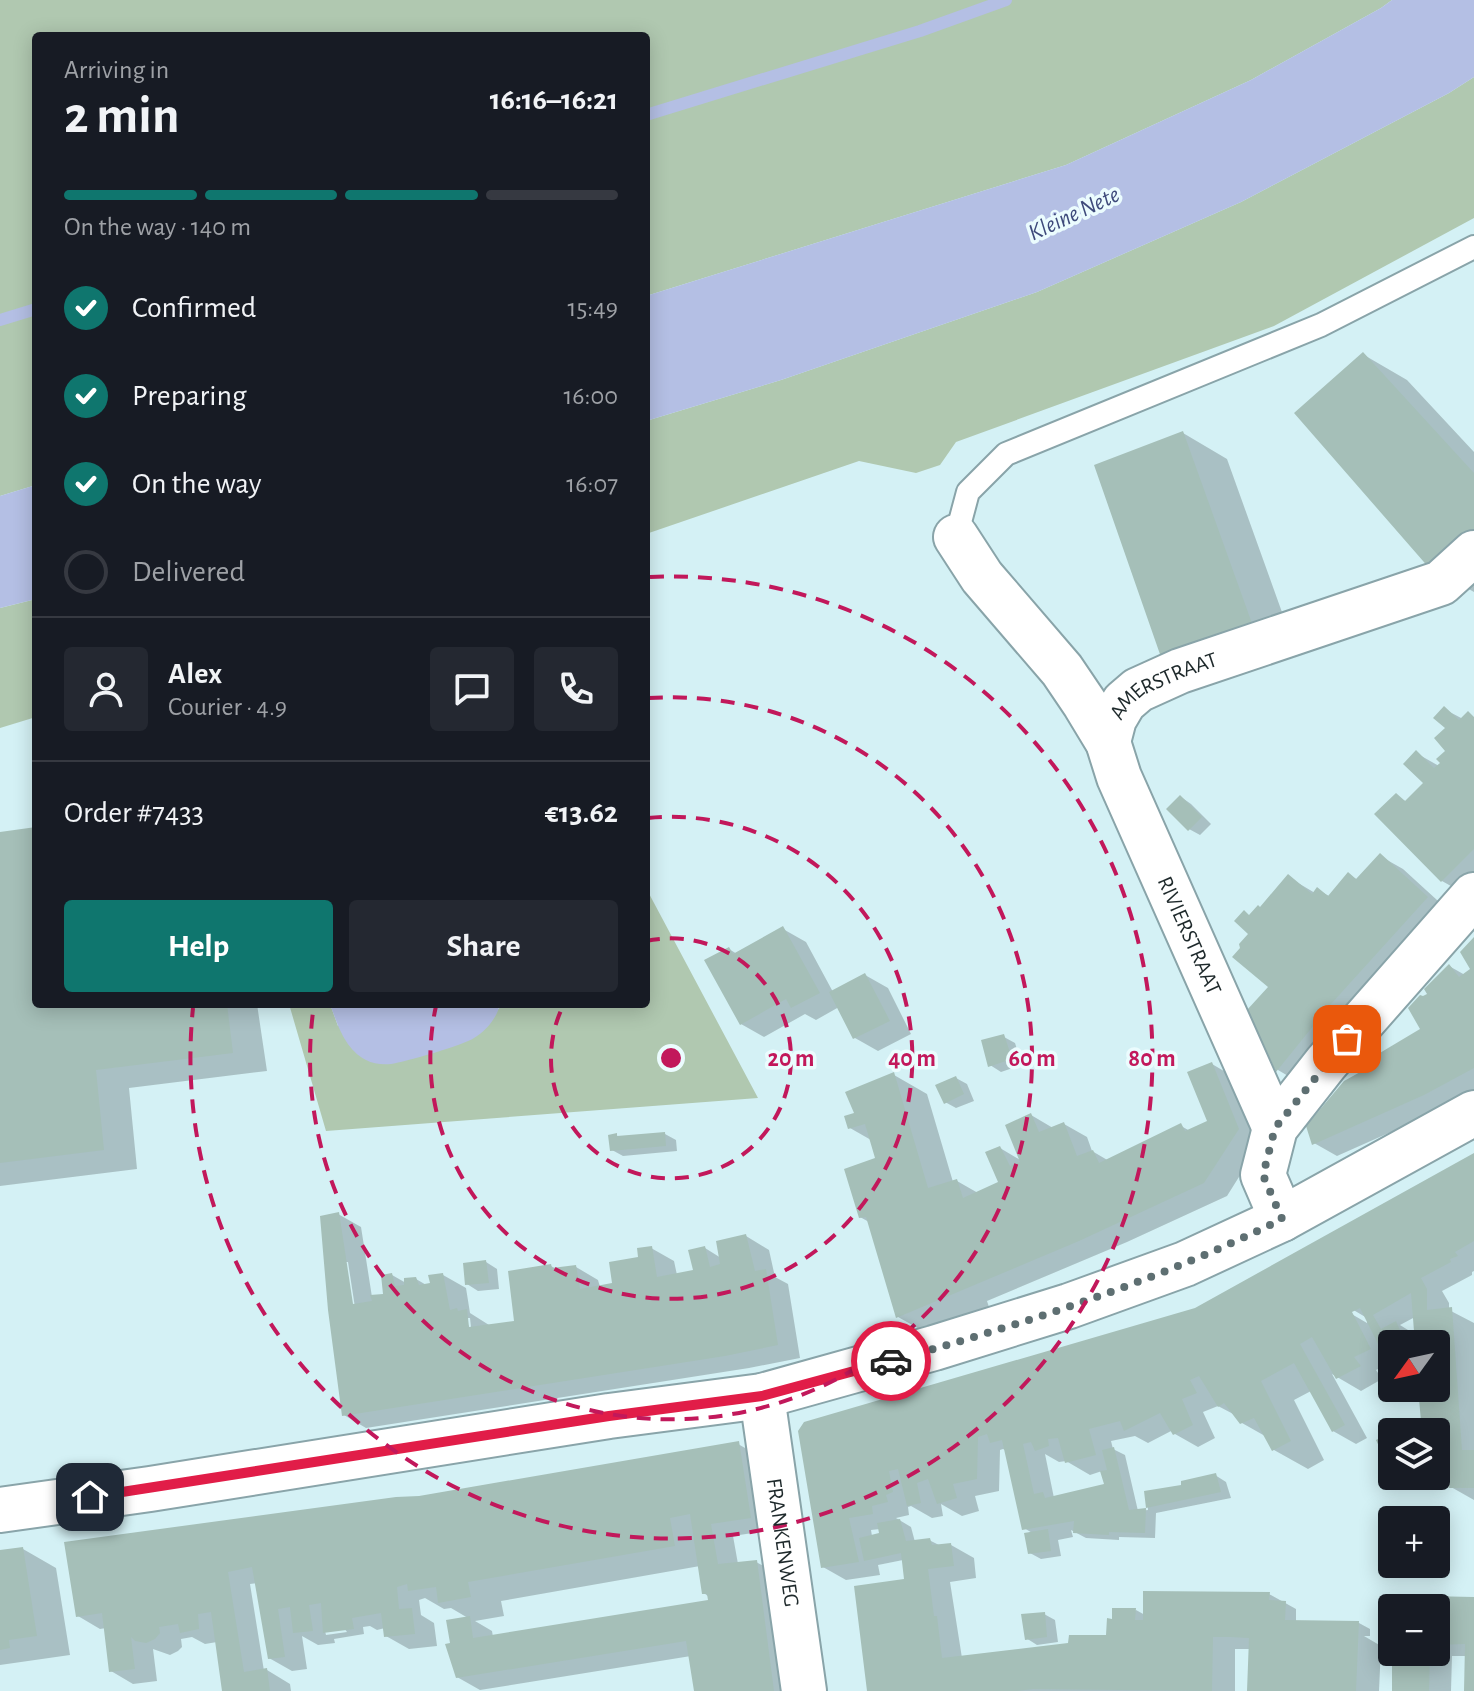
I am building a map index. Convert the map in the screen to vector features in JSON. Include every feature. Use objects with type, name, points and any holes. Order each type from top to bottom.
[{"type":"street","name":"AMERSTRAAT","points":[[956,537],[982,577],[1062,670],[1108,742]]},
{"type":"street","name":"AMERSTRAAT","points":[[1108,742],[1114,719],[1124,702],[1138,690],[1180,671],[1441,583],[1474,553]]},
{"type":"street","name":"RIVIERSTRAAT","points":[[1108,742],[1119,777],[1275,1128]]},
{"type":"street","points":[[1282,1219],[1263,1175],[1275,1128],[1326,1063],[1474,895]]},
{"type":"street","points":[[0,1510],[609,1416],[762,1396],[1069,1306],[1185,1264],[1282,1219],[1474,1113]]},
{"type":"street","name":"FRANKENWEG","points":[[762,1396],[804,1691]]},
{"type":"lane","points":[[956,537],[968,492],[1006,454],[1321,325],[1474,247]]},
{"type":"green space","points":[[0,0],[1392,0],[1251,80],[1066,165],[650,295],[650,32],[32,32],[32,486],[0,496]]},
{"type":"green space","points":[[1474,77],[1474,218],[1274,326],[956,442],[940,465],[916,473],[859,461],[650,533],[650,420],[781,380],[1037,292],[1241,202]]},
{"type":"green space","points":[[32,600],[32,718],[0,728],[0,608]]},
{"type":"green space","points":[[650,896],[758,1098],[326,1131],[290,1008],[331,1008],[338,1026],[499,1009],[650,1008]]},
{"type":"water","name":"Kleine Nete","points":[[1392,0],[1474,0],[1474,77],[1241,202],[1037,292],[781,380],[650,420],[650,295],[1066,165],[1251,80]]},
{"type":"water","points":[[32,486],[32,600],[0,608],[0,496]]},
{"type":"water","points":[[332,1008],[498,1008],[490,1024],[474,1038],[434,1053],[385,1064],[369,1061],[353,1050]]},
{"type":"building","points":[[1363,352],[1474,473],[1474,530],[1430,569],[1294,413]]},
{"type":"building","points":[[1183,431],[1254,629],[1162,660],[1094,465]]},
{"type":"building","points":[[1444,706],[1459,720],[1468,711],[1474,717],[1474,849],[1441,882],[1374,814],[1396,793],[1405,801],[1423,783],[1403,764],[1416,750],[1434,768],[1440,763],[1436,759],[1445,751],[1434,738],[1445,728],[1433,718]]},
{"type":"building","points":[[1180,795],[1202,817],[1188,831],[1166,809]]},
{"type":"building","points":[[32,828],[32,1008],[227,1008],[233,1053],[96,1070],[104,1150],[0,1163],[0,832]]},
{"type":"building","points":[[1380,853],[1428,897],[1331,1004],[1276,1072],[1247,1010],[1268,987],[1232,957],[1248,934],[1234,921],[1244,910],[1249,915],[1258,905],[1260,907],[1288,874],[1312,894],[1317,887],[1328,896],[1348,872],[1356,879]]},
{"type":"building","points":[[783,926],[820,993],[791,1008],[786,999],[740,1025],[704,960],[729,947],[733,954]]},
{"type":"building","points":[[1474,937],[1474,1068],[1424,1095],[1312,1145],[1306,1126],[1344,1081],[1362,1071],[1358,1066],[1420,1029],[1408,1008],[1420,995],[1427,994],[1424,989],[1449,964],[1459,977],[1470,969],[1460,952]]},
{"type":"building","points":[[865,973],[890,1021],[853,1039],[829,992]]},
{"type":"building","points":[[1004,1034],[1012,1059],[988,1067],[981,1040]]},
{"type":"building","points":[[1212,1062],[1239,1129],[1204,1183],[1079,1241],[896,1318],[866,1217],[859,1218],[844,1169],[875,1158],[865,1124],[848,1129],[844,1116],[854,1113],[845,1092],[894,1072],[928,1188],[957,1179],[963,1198],[998,1182],[985,1152],[1000,1146],[1010,1166],[1020,1162],[1005,1125],[1031,1113],[1039,1132],[1064,1122],[1077,1156],[1093,1150],[1099,1163],[1181,1123],[1185,1131],[1207,1121],[1187,1072]]},
{"type":"building","points":[[956,1076],[964,1094],[944,1104],[935,1085]]},
{"type":"building","points":[[665,1132],[666,1146],[610,1151],[608,1135]]},
{"type":"building","points":[[1474,1153],[1474,1241],[1455,1252],[1458,1256],[1450,1259],[1451,1262],[1421,1278],[1427,1289],[1427,1310],[1452,1307],[1462,1450],[1474,1450],[1474,1488],[1450,1488],[1450,1418],[1421,1418],[1419,1402],[1450,1402],[1450,1330],[1414,1330],[1411,1293],[1373,1315],[1381,1329],[1396,1321],[1400,1330],[1378,1330],[1378,1344],[1360,1308],[1352,1312],[1371,1349],[1354,1357],[1361,1366],[1336,1379],[1312,1337],[1300,1344],[1345,1425],[1332,1432],[1294,1363],[1261,1381],[1291,1441],[1272,1451],[1254,1418],[1240,1424],[1224,1403],[1218,1407],[1199,1376],[1190,1380],[1197,1393],[1182,1399],[1193,1425],[1173,1435],[1160,1413],[1124,1431],[1120,1421],[1089,1429],[1096,1455],[1065,1463],[1058,1438],[1048,1439],[1049,1446],[1035,1451],[1031,1442],[1023,1444],[1034,1494],[1043,1492],[1045,1498],[1104,1484],[1100,1471],[1107,1470],[1102,1450],[1114,1447],[1129,1510],[1146,1508],[1145,1533],[1073,1533],[1074,1521],[1022,1530],[1002,1440],[990,1443],[987,1434],[978,1437],[977,1479],[953,1484],[957,1498],[937,1504],[928,1479],[917,1483],[921,1503],[907,1506],[898,1469],[889,1471],[893,1492],[886,1495],[888,1502],[872,1506],[873,1514],[849,1518],[859,1562],[821,1568],[798,1431],[804,1422],[1195,1308]]},
{"type":"building","points":[[339,1212],[353,1304],[372,1301],[370,1295],[383,1294],[381,1275],[392,1273],[395,1286],[404,1285],[404,1278],[416,1277],[419,1285],[430,1283],[428,1275],[443,1273],[450,1310],[467,1309],[469,1327],[514,1321],[508,1271],[551,1264],[552,1268],[576,1265],[580,1289],[612,1283],[609,1262],[638,1257],[637,1248],[652,1246],[657,1277],[693,1270],[688,1250],[705,1246],[710,1267],[720,1264],[716,1241],[746,1234],[755,1271],[766,1269],[778,1345],[342,1416],[320,1216]]},
{"type":"building","points":[[486,1260],[489,1283],[465,1285],[463,1263]]},
{"type":"building","points":[[739,1441],[751,1518],[711,1524],[718,1564],[757,1560],[774,1691],[694,1691],[686,1641],[456,1678],[445,1644],[450,1643],[446,1620],[470,1616],[473,1638],[708,1600],[707,1594],[702,1594],[690,1514],[670,1518],[675,1546],[468,1582],[471,1597],[438,1603],[436,1587],[408,1591],[407,1584],[397,1587],[399,1609],[412,1608],[415,1634],[384,1637],[381,1613],[352,1618],[354,1629],[323,1633],[321,1603],[309,1605],[313,1631],[293,1633],[290,1607],[278,1609],[285,1657],[268,1659],[252,1567],[228,1572],[244,1672],[267,1668],[270,1691],[222,1691],[211,1612],[198,1614],[199,1629],[180,1633],[178,1624],[159,1627],[160,1633],[146,1643],[131,1637],[135,1669],[109,1672],[102,1613],[76,1617],[64,1542],[419,1496]]},
{"type":"building","points":[[1216,1473],[1221,1492],[1146,1508],[1144,1491],[1181,1485],[1181,1481]]},
{"type":"building","points":[[900,1519],[906,1541],[930,1538],[932,1545],[951,1543],[954,1566],[928,1569],[942,1658],[1068,1643],[1069,1635],[1106,1635],[1107,1618],[1112,1619],[1112,1608],[1136,1608],[1135,1620],[1143,1620],[1143,1591],[1270,1592],[1269,1600],[1286,1601],[1285,1620],[1359,1621],[1356,1691],[1247,1691],[1249,1638],[1213,1637],[1212,1691],[867,1691],[854,1586],[904,1579],[901,1553],[864,1561],[859,1538],[879,1533],[877,1523]]},
{"type":"building","points":[[1048,1529],[1051,1551],[1028,1554],[1024,1533]]},
{"type":"building","points":[[23,1547],[37,1636],[9,1640],[10,1648],[0,1650],[0,1550]]},
{"type":"building","points":[[1450,1596],[1474,1597],[1474,1691],[1464,1691],[1465,1644],[1450,1645]]},
{"type":"building","points":[[1045,1612],[1047,1637],[1025,1640],[1021,1614]]},
{"type":"building","points":[[1392,1666],[1430,1666],[1429,1691],[1392,1691]]},
{"type":"waterway","points":[[650,114],[920,31],[1006,0]]},
{"type":"waterway","points":[[0,320],[32,310]]},
{"type":"way so far","points":[[891,1361],[1042,1315],[1185,1264],[1282,1219],[1263,1175],[1275,1128],[1347,1039]]},
{"type":"route","points":[[90,1497],[609,1416],[762,1396],[891,1361]]}]
